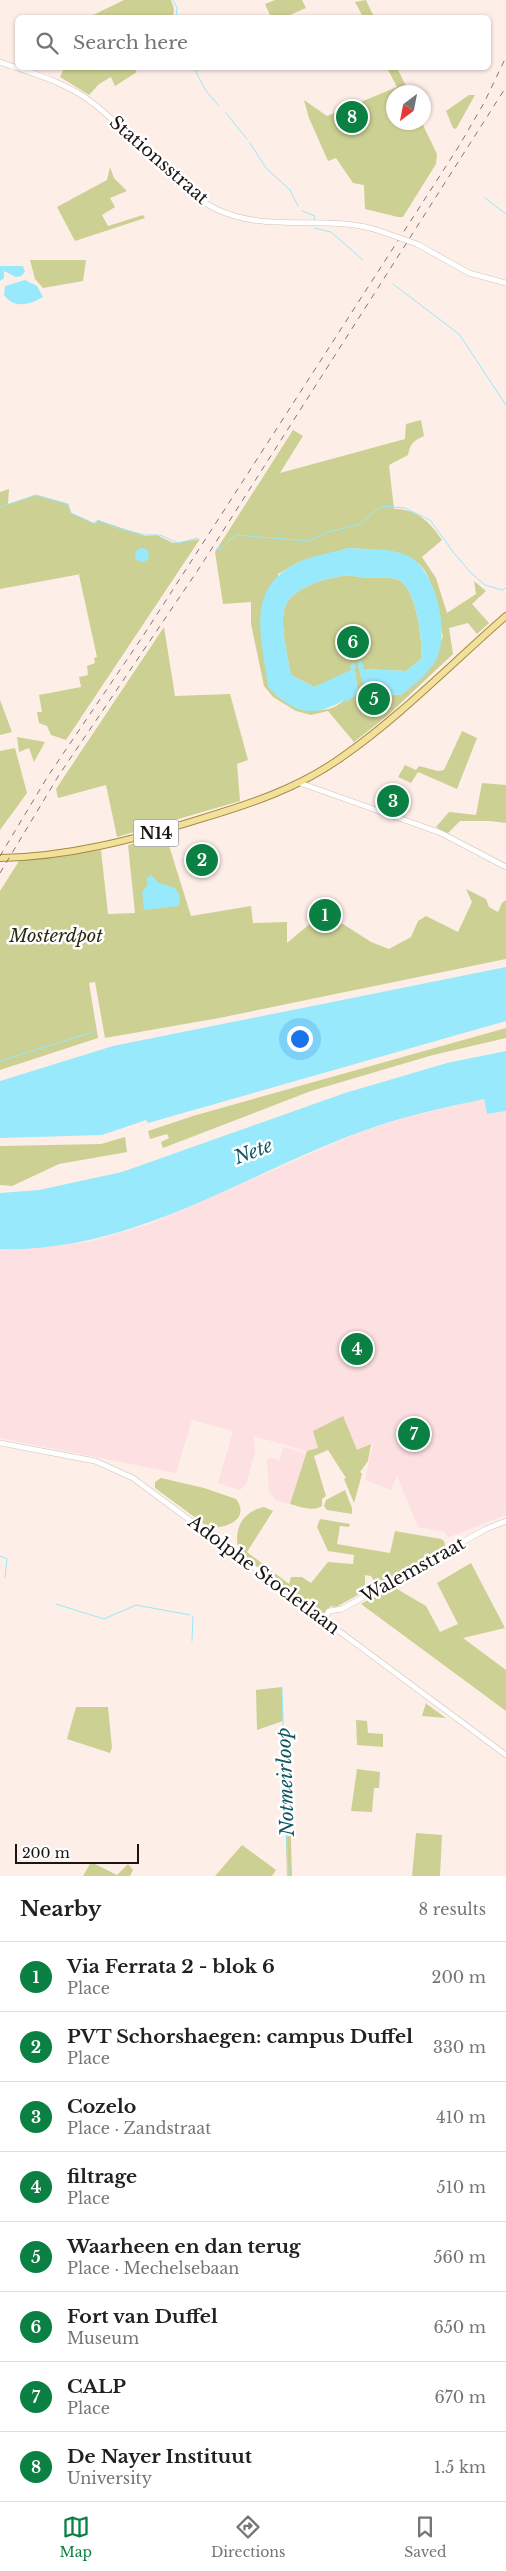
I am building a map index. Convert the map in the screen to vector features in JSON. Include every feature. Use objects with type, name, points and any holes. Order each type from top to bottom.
[{"type":"main road","name":"N14","points":[[0,858],[61,852],[142,837],[247,805],[300,783],[342,757],[363,741],[506,616]]},
{"type":"street","name":"Stationsstraat","points":[[0,62],[15,67]]},
{"type":"street","name":"Stationsstraat","points":[[23,70],[57,82],[79,93],[103,111],[190,191],[225,213],[251,220],[362,226],[417,244],[470,273],[506,283]]},
{"type":"street","points":[[300,783],[441,833],[506,867]]},
{"type":"street","name":"Adolphe Stocletlaan","points":[[0,1443],[95,1461],[124,1473],[143,1485],[506,1755]]},
{"type":"street","name":"Walemstraat","points":[[323,1620],[329,1611],[342,1609],[479,1533],[506,1521]]},
{"type":"shaded area","points":[[484,1099],[488,1114],[506,1111],[506,1515],[449,1537],[444,1532],[418,1527],[397,1476],[391,1490],[365,1480],[373,1443],[357,1451],[318,1448],[307,1451],[253,1436],[255,1453],[246,1484],[240,1490],[218,1483],[233,1431],[192,1420],[176,1473],[0,1438],[0,1249],[49,1247],[92,1241],[150,1224],[360,1132],[407,1117]]},
{"type":"shaded area","points":[[283,1447],[306,1454],[290,1504],[276,1501],[269,1491],[267,1460],[272,1458],[280,1460]]},
{"type":"green space","points":[[124,0],[171,0],[174,9],[173,15],[93,15]]},
{"type":"green space","points":[[275,0],[302,0],[306,8],[290,15],[270,15],[265,4]]},
{"type":"green space","points":[[366,0],[373,15],[362,15],[355,2]]},
{"type":"green space","points":[[63,70],[135,70],[137,72],[115,86],[111,77],[99,84],[89,95],[60,77]]},
{"type":"green space","points":[[388,70],[398,70],[406,85],[396,85]]},
{"type":"green space","points":[[386,92],[386,130],[425,130],[437,154],[436,164],[403,217],[365,209],[364,185],[353,183],[336,158],[328,161],[309,118],[304,100],[327,116]]},
{"type":"green space","points":[[469,95],[475,95],[456,129],[453,128],[446,111]]},
{"type":"green space","points":[[110,167],[114,178],[127,191],[110,198],[115,207],[102,215],[108,226],[143,215],[145,218],[75,241],[57,207],[107,180]]},
{"type":"green space","points":[[30,260],[86,260],[83,281],[43,288],[35,279]]},
{"type":"green space","points":[[421,420],[424,436],[413,443],[408,455],[389,465],[394,509],[402,509],[416,514],[428,522],[442,540],[422,557],[436,578],[447,613],[476,594],[474,581],[486,591],[472,604],[489,623],[477,634],[468,623],[449,628],[453,654],[387,716],[354,742],[328,711],[311,715],[296,711],[273,697],[264,686],[251,624],[251,602],[223,604],[215,552],[293,430],[303,436],[280,473],[405,439],[406,424]],"holes":[[[349,548],[376,550],[411,558],[421,566],[434,591],[443,637],[414,684],[401,695],[373,693],[371,689],[368,692],[360,674],[364,669],[406,671],[421,659],[421,642],[416,610],[405,585],[393,578],[343,576],[318,582],[294,594],[285,607],[283,614],[285,641],[291,675],[314,687],[343,675],[351,670],[354,662],[357,687],[341,703],[329,709],[308,709],[281,699],[276,695],[278,574],[299,562]]]},
{"type":"green space","points":[[9,489],[8,504],[36,495],[68,504],[71,513],[94,523],[98,520],[145,536],[157,535],[173,543],[200,539],[66,740],[51,735],[47,726],[39,723],[37,712],[42,712],[39,695],[81,687],[79,677],[88,675],[87,666],[95,663],[94,658],[97,657],[79,575],[81,574],[0,589],[0,492]]},
{"type":"green space","points":[[164,627],[175,696],[230,694],[248,760],[237,764],[240,801],[117,837],[106,785],[58,798],[56,789]]},
{"type":"green space","points":[[0,700],[12,732],[0,735]]},
{"type":"green space","points":[[462,731],[477,738],[457,789],[418,772],[411,783],[398,777],[405,765],[416,770],[419,766],[438,771],[444,770]]},
{"type":"green space","points":[[17,737],[45,742],[34,762],[29,748],[19,752]]},
{"type":"green space","points":[[15,748],[27,793],[0,830],[0,751]]},
{"type":"green space","points":[[482,783],[506,785],[506,823],[460,821],[447,834],[436,827],[449,812],[476,815]]},
{"type":"green space","name":"Mosterdpot","points":[[166,836],[191,916],[251,906],[253,923],[287,922],[287,943],[312,922],[343,924],[371,942],[389,949],[411,937],[418,921],[426,916],[458,932],[472,902],[466,889],[486,899],[489,907],[498,912],[502,903],[506,900],[506,959],[219,1018],[105,1038],[95,982],[89,983],[98,1038],[0,1070],[0,891],[19,861],[101,850],[108,914],[135,913],[128,845]]},
{"type":"green space","points":[[506,1028],[506,1038],[433,1055],[311,1091],[163,1148],[161,1142],[169,1138],[167,1134],[150,1139],[148,1131],[193,1116]]},
{"type":"green space","points":[[125,1137],[127,1152],[59,1164],[12,1186],[0,1185],[0,1146],[101,1144]]},
{"type":"green space","points":[[343,1416],[357,1450],[371,1444],[368,1461],[360,1472],[362,1474],[354,1503],[344,1479],[346,1478],[328,1450],[314,1456],[326,1496],[322,1499],[322,1506],[310,1509],[290,1504],[307,1451],[318,1448],[313,1431]]},
{"type":"green space","points":[[161,1478],[204,1488],[236,1499],[240,1506],[238,1517],[234,1522],[222,1527],[208,1527],[155,1488],[155,1482]]},
{"type":"green space","points":[[345,1490],[352,1508],[352,1514],[327,1510],[324,1506],[326,1500]]},
{"type":"green space","points":[[264,1507],[273,1511],[247,1552],[289,1584],[291,1577],[302,1577],[311,1583],[328,1562],[353,1564],[354,1555],[328,1551],[317,1527],[320,1519],[350,1524],[349,1527],[340,1526],[337,1544],[390,1553],[395,1531],[441,1539],[444,1541],[445,1546],[377,1586],[371,1576],[365,1575],[365,1591],[336,1607],[331,1606],[324,1613],[318,1612],[240,1554],[237,1539],[240,1525],[249,1514]]},
{"type":"green space","points":[[471,1563],[505,1628],[463,1638],[506,1670],[506,1711],[361,1604],[392,1586],[426,1606],[440,1632],[458,1624],[437,1583]]},
{"type":"green space","points":[[282,1687],[283,1721],[257,1730],[256,1690]]},
{"type":"green space","points":[[426,1703],[428,1705],[446,1718],[422,1716]]},
{"type":"green space","points":[[76,1707],[108,1707],[112,1748],[110,1753],[67,1739]]},
{"type":"green space","points":[[356,1720],[367,1721],[368,1733],[383,1734],[383,1747],[357,1745]]},
{"type":"green space","points":[[357,1769],[380,1772],[379,1788],[374,1788],[372,1812],[351,1811]]},
{"type":"green space","points":[[290,1809],[292,1876],[287,1876],[285,1810]]},
{"type":"green space","points":[[416,1833],[442,1835],[440,1876],[412,1876]]},
{"type":"green space","points":[[242,1845],[276,1870],[272,1876],[215,1876]]},
{"type":"green space","points":[[91,1862],[117,1875],[128,1864],[133,1870],[130,1876],[83,1876]]},
{"type":"water","points":[[0,266],[23,266],[25,272],[21,276],[16,277],[4,271],[4,278],[0,281]]},
{"type":"water","points":[[25,280],[37,286],[43,297],[27,304],[17,304],[4,295],[5,286]]},
{"type":"water","points":[[139,548],[145,548],[149,555],[145,562],[139,562],[135,558],[135,552]]},
{"type":"water","points":[[349,548],[396,552],[410,557],[419,565],[434,589],[438,604],[442,635],[440,649],[436,660],[429,670],[401,695],[373,693],[371,690],[368,692],[362,681],[357,662],[362,661],[364,669],[406,671],[421,659],[418,621],[409,592],[402,582],[388,578],[343,576],[310,585],[294,594],[285,607],[283,614],[291,675],[314,687],[351,670],[350,665],[354,662],[358,692],[346,702],[344,700],[322,710],[312,711],[295,708],[277,696],[268,687],[260,617],[263,601],[269,587],[280,574],[297,563]]},
{"type":"water","points":[[151,875],[159,883],[175,888],[180,896],[179,906],[144,910],[142,892],[148,884],[146,879]]},
{"type":"water","points":[[506,967],[506,1021],[148,1123],[146,1120],[102,1135],[0,1138],[0,1081],[113,1046]]},
{"type":"water","name":"Nete","points":[[506,1051],[506,1111],[487,1114],[484,1099],[406,1117],[360,1132],[185,1208],[140,1225],[95,1239],[48,1247],[0,1249],[0,1193],[39,1190],[122,1172],[345,1093],[447,1063]]},
{"type":"waterway","points":[[173,0],[177,8],[176,15]]},
{"type":"waterway","points":[[195,70],[206,91],[219,106]]},
{"type":"waterway","points":[[225,112],[247,139]]},
{"type":"waterway","points":[[250,143],[266,168],[290,190],[298,206]]},
{"type":"waterway","points":[[485,198],[506,214]]},
{"type":"waterway","points":[[302,211],[315,216],[314,220]]},
{"type":"waterway","points":[[314,228],[331,232],[363,260]]},
{"type":"waterway","points":[[393,284],[459,334],[506,405]]},
{"type":"waterway","points":[[0,507],[36,495],[68,504],[71,513],[95,524],[98,520],[114,527],[145,535],[160,535],[178,543],[198,538]]},
{"type":"waterway","points":[[216,549],[220,549],[236,535],[308,541],[328,532],[358,525],[381,506],[405,508],[430,520],[454,553],[471,573],[485,585],[502,590],[506,588]]},
{"type":"waterway","points":[[0,1061],[93,1032]]},
{"type":"waterway","name":"Notmeirloop","points":[[0,1556],[7,1559],[5,1577]]},
{"type":"waterway","name":"Notmeirloop","points":[[56,1604],[104,1619],[136,1605],[190,1615]]},
{"type":"waterway","name":"Notmeirloop","points":[[192,1641],[193,1616]]},
{"type":"waterway","name":"Notmeirloop","points":[[282,1688],[288,1876]]},
{"type":"railway","points":[[0,856],[48,776],[143,636],[459,146],[484,103],[506,57]]},
{"type":"railway","points":[[0,873],[59,775],[200,567],[506,87]]},
{"type":"place","name":"De Nayer Instituut","points":[[352,117]]},
{"type":"place","name":"Fort van Duffel","points":[[353,642]]},
{"type":"place","name":"Waarheen en dan terug","points":[[374,699]]},
{"type":"place","name":"Cozelo","points":[[393,801]]},
{"type":"place","name":"PVT Schorshaegen: campus Duffel","points":[[202,860]]},
{"type":"place","name":"Via Ferrata 2 - blok 6","points":[[325,915]]},
{"type":"place","name":"filtrage","points":[[357,1349]]},
{"type":"place","name":"CALP","points":[[414,1434]]}]
